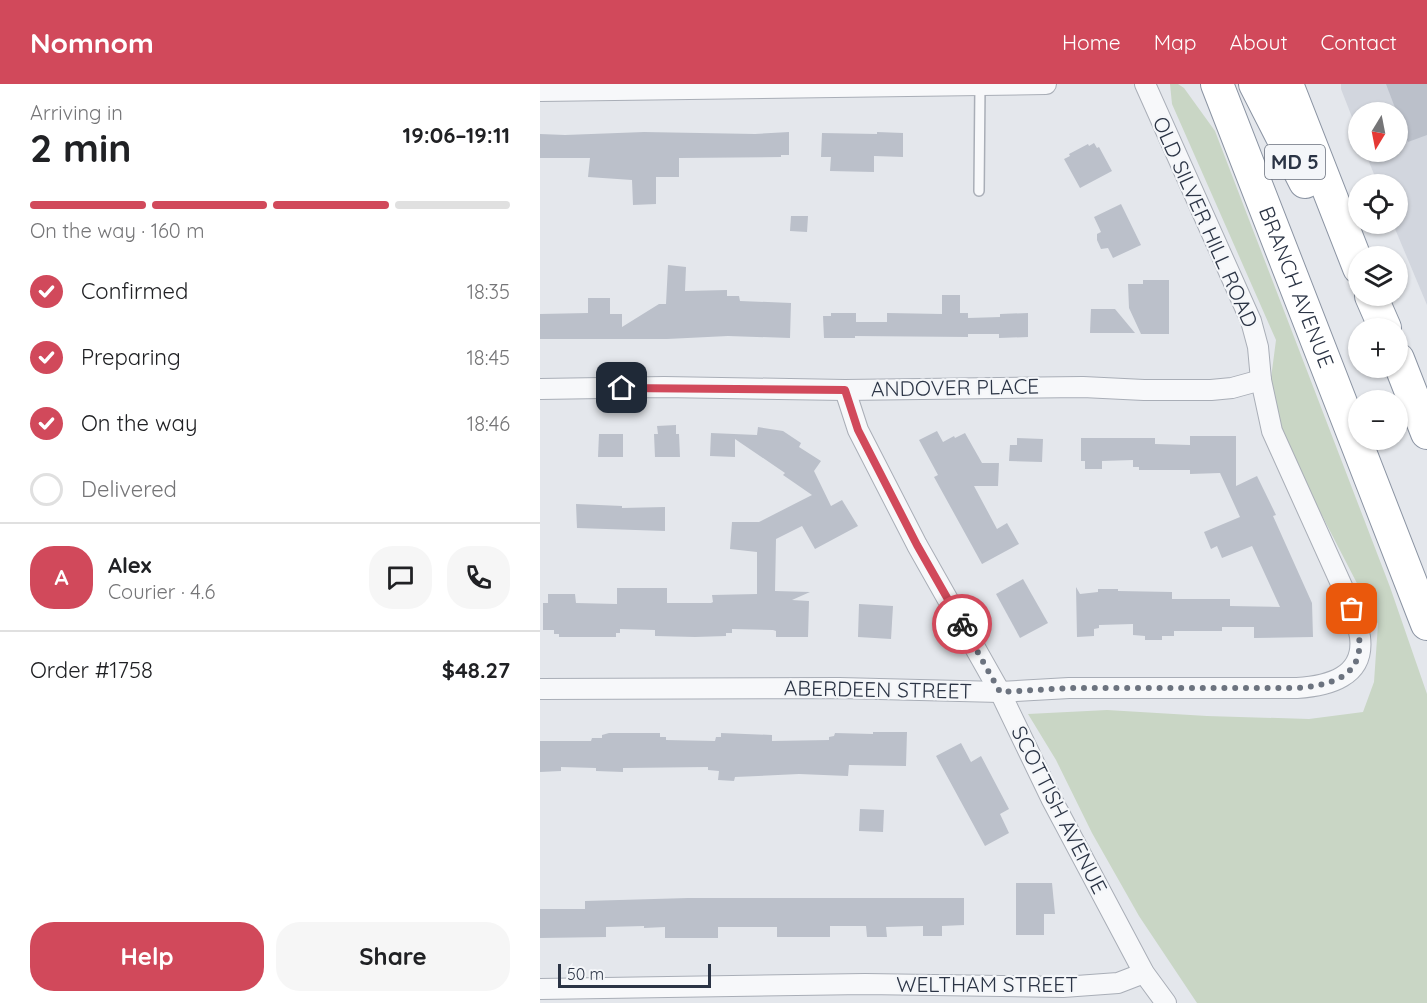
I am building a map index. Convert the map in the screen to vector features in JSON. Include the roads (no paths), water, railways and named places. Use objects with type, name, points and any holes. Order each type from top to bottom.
[{"type":"highway","name":"BRANCH AVENUE","points":[[1217,84],[1427,624]]},
{"type":"highway","name":"MD 5","points":[[1255,84],[1306,184],[1344,233]]},
{"type":"highway","name":"MD 5","points":[[1287,84],[1350,246]]},
{"type":"highway","points":[[1405,378],[1427,433]]},
{"type":"street","points":[[540,91],[1046,84]]},
{"type":"street","name":"OLD SILVER HILL ROAD","points":[[1145,84],[1251,321],[1258,347],[1261,380],[1272,431],[1356,621],[1360,646],[1354,666]]},
{"type":"street","name":"ANDOVER PLACE","points":[[540,389],[664,387],[845,390],[1028,387],[1211,390],[1232,388],[1261,380]]},
{"type":"street","name":"SCOTTISH AVENUE","points":[[845,390],[858,430],[895,503],[1000,692],[1051,798],[1143,973],[1166,1003]]},
{"type":"street","name":"ABERDEEN STREET","points":[[540,689],[839,688],[1000,692],[1081,688],[1297,688],[1321,686],[1335,681],[1354,666]]},
{"type":"street","name":"WELTHAM STREET","points":[[540,989],[865,984],[1063,987],[1118,983],[1143,973]]},
{"type":"lane","points":[[979,191],[980,85]]}]
